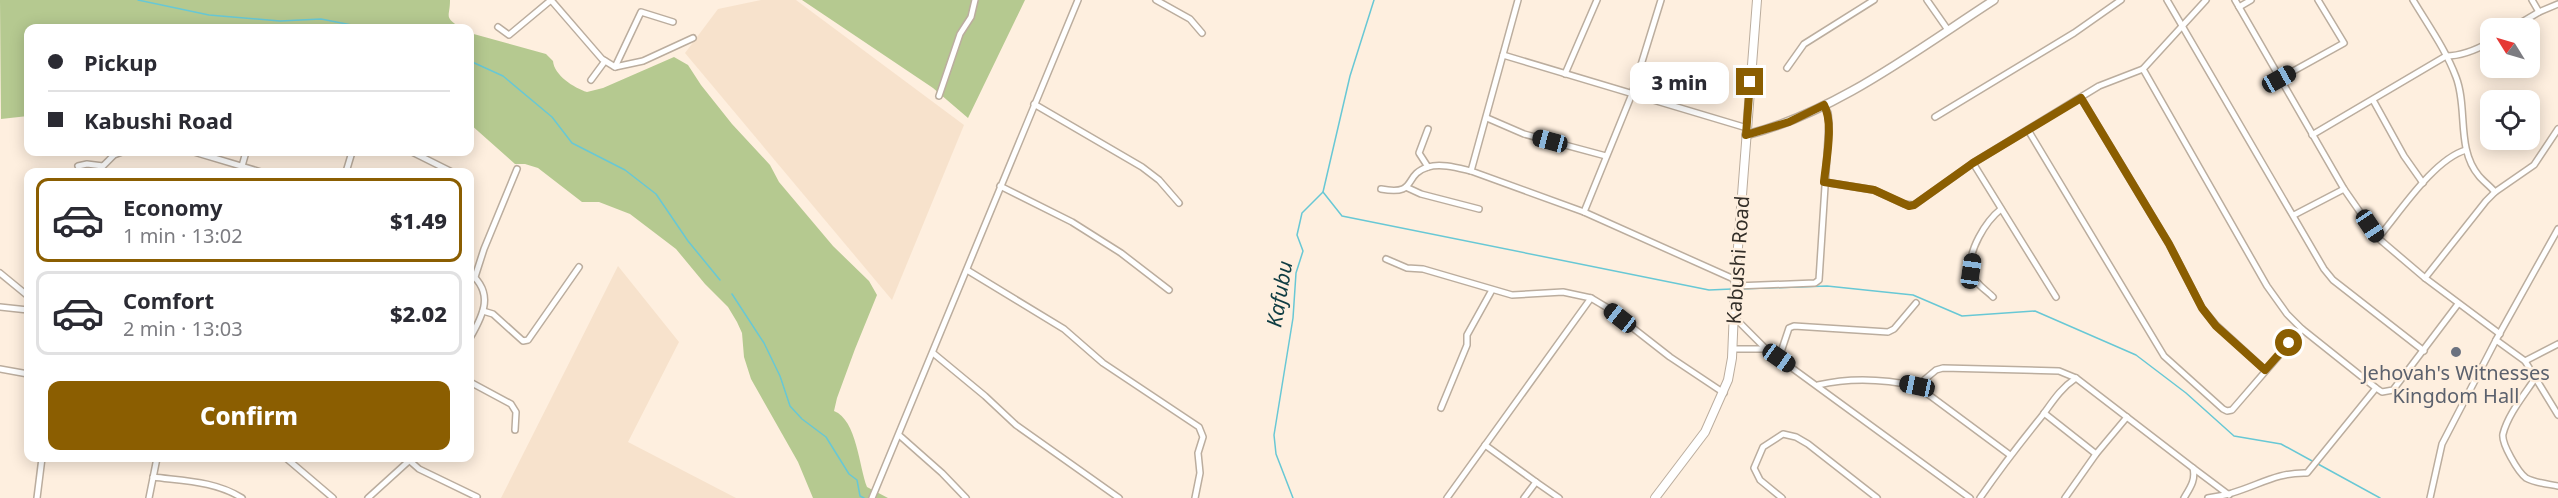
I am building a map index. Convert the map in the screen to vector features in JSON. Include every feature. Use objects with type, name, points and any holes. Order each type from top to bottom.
[{"type":"main road","name":"Kabushi Road","points":[[1657,497],[1705,432],[1724,393],[1733,349],[1734,298],[1757,0]]},
{"type":"street","points":[[498,27],[509,35],[551,0],[605,62],[615,67],[643,61],[693,38]]},
{"type":"street","points":[[939,96],[960,34],[971,17],[975,0]]},
{"type":"street","points":[[872,498],[1077,0]]},
{"type":"street","points":[[1156,0],[1190,19],[1202,33]]},
{"type":"street","points":[[1470,171],[1487,118],[1518,0]]},
{"type":"street","points":[[1565,74],[1597,0]]},
{"type":"street","points":[[1584,212],[1632,94],[1661,0]]},
{"type":"street","points":[[1787,68],[1804,44],[1874,0]]},
{"type":"street","points":[[1927,0],[1948,30]]},
{"type":"street","points":[[1503,55],[1747,131],[1789,122],[1824,105],[1994,0]]},
{"type":"street","points":[[1935,117],[2074,33],[2121,0]]},
{"type":"street","points":[[2167,0],[2324,269],[2333,280],[2424,351]]},
{"type":"street","points":[[1824,182],[1874,190],[1909,206],[1914,205],[1973,163],[2108,81],[2144,69],[2206,0]]},
{"type":"street","points":[[2235,0],[2344,189],[2378,238],[2458,304],[2500,334]]},
{"type":"street","points":[[2239,6],[2251,0]]},
{"type":"street","points":[[2279,79],[2344,43],[2318,0]]},
{"type":"street","points":[[2413,0],[2456,77],[2461,98],[2466,150],[2478,175],[2495,192]]},
{"type":"street","points":[[2532,0],[2539,12]]},
{"type":"street","points":[[2529,18],[2558,4]]},
{"type":"street","points":[[615,67],[641,12],[674,22]]},
{"type":"street","points":[[2312,135],[2446,56],[2455,56],[2480,48]]},
{"type":"street","points":[[591,80],[605,62]]},
{"type":"street","points":[[2144,69],[2267,286],[2287,314],[2302,329],[2376,388],[2382,392],[2393,390],[2458,304]]},
{"type":"street","points":[[2081,98],[2169,244],[2202,308],[2216,326],[2265,370]]},
{"type":"street","points":[[2373,100],[2404,156],[2423,183]]},
{"type":"street","points":[[1034,104],[1091,140],[1119,152],[1142,167],[1160,180],[1179,203]]},
{"type":"street","points":[[1381,189],[1396,192],[1408,188],[1419,172],[1428,166],[1454,167],[1584,212],[1735,284],[1815,284],[1821,276],[1824,182],[1829,124],[1828,113],[1824,105]]},
{"type":"street","points":[[1487,118],[1524,134],[1606,156]]},
{"type":"street","points":[[1428,129],[1419,153],[1428,166]]},
{"type":"street","points":[[2425,278],[2467,223],[2495,192],[2534,165],[2558,129]]},
{"type":"street","points":[[2028,130],[2164,356],[2227,411],[2232,410],[2302,329]]},
{"type":"street","points":[[2378,238],[2423,183],[2451,155],[2466,150]]},
{"type":"street","points":[[79,168],[78,166],[87,164],[103,166],[113,156]]},
{"type":"street","points":[[208,156],[248,168]]},
{"type":"street","points":[[242,166],[245,156]]},
{"type":"street","points":[[420,156],[444,168]]},
{"type":"street","points":[[1973,163],[2056,297]]},
{"type":"street","points":[[474,330],[483,312],[484,292],[475,277],[517,169]]},
{"type":"street","points":[[1000,186],[1072,222],[1121,253],[1169,290]]},
{"type":"street","points":[[1408,188],[1421,194],[1479,209]]},
{"type":"street","points":[[2294,215],[2344,189]]},
{"type":"street","points":[[1993,297],[1974,279],[1971,271],[1976,245],[1985,225],[2001,210]]},
{"type":"street","points":[[2430,498],[2442,444],[2496,340],[2558,229]]},
{"type":"street","points":[[1386,259],[1407,268],[1423,269],[1512,295],[1563,292],[1591,298],[1670,357],[1724,393]]},
{"type":"street","points":[[483,312],[493,314],[523,341],[528,340],[579,267]]},
{"type":"street","points":[[967,270],[1058,325],[1104,363],[1199,427],[1203,437],[1199,450],[1200,473],[1195,498]]},
{"type":"street","points":[[0,273],[24,293]]},
{"type":"street","points":[[1441,408],[1467,345],[1467,335],[1492,290]]},
{"type":"street","points":[[1447,498],[1591,298]]},
{"type":"street","points":[[1779,358],[1789,328],[1794,326],[1887,332],[1894,329],[1916,303]]},
{"type":"street","points":[[0,307],[24,310]]},
{"type":"street","points":[[1734,317],[1766,349],[1970,498]]},
{"type":"street","points":[[2496,340],[2525,361],[2558,415]]},
{"type":"street","points":[[2525,361],[2558,344]]},
{"type":"street","points":[[1733,349],[1766,349]]},
{"type":"street","points":[[933,353],[1016,425],[1119,498]]},
{"type":"street","points":[[1917,386],[1935,370],[1943,368],[2059,371],[2076,378],[2229,495]]},
{"type":"street","points":[[0,369],[24,373]]},
{"type":"street","points":[[2536,377],[2509,420],[2503,441],[2526,478],[2558,486]]},
{"type":"street","points":[[1980,498],[2063,386],[2076,378]]},
{"type":"street","points":[[1818,386],[1835,381],[1855,380],[1890,381],[1917,386],[2010,455]]},
{"type":"street","points":[[474,384],[511,404],[516,412],[515,430]]},
{"type":"street","points":[[2208,498],[2229,495],[2293,472],[2307,473],[2376,388]]},
{"type":"street","points":[[2044,413],[2096,454]]},
{"type":"street","points":[[2065,498],[2096,454],[2127,417]]},
{"type":"street","points":[[1782,498],[1760,480],[1754,468],[1763,447],[1783,434],[1790,434],[1808,444],[1877,498]]},
{"type":"street","points":[[898,435],[942,473],[966,498]]},
{"type":"street","points":[[1485,445],[1559,498]]},
{"type":"street","points":[[37,498],[42,462]]},
{"type":"street","points":[[149,498],[156,462]]},
{"type":"street","points":[[291,462],[333,498]]},
{"type":"street","points":[[368,498],[406,462]]},
{"type":"street","points":[[413,462],[419,469],[477,497]]},
{"type":"street","points":[[2184,498],[2193,482],[2195,475],[2193,468]]},
{"type":"street","points":[[153,477],[206,483],[226,489],[242,498]]},
{"type":"street","points":[[1524,498],[1536,482]]},
{"type":"shaded area","points":[[761,0],[796,0],[964,125],[892,300],[685,53],[718,9]]},
{"type":"shaded area","points":[[618,266],[679,342],[628,442],[736,498],[501,498]]},
{"type":"green space","points":[[0,0],[450,0],[450,19],[456,24],[24,24],[24,116],[1,119]]},
{"type":"green space","points":[[802,0],[1025,0],[968,118],[933,88]]},
{"type":"green space","points":[[474,34],[546,54],[553,61],[561,76],[587,92],[603,88],[674,57],[688,65],[732,124],[770,165],[779,182],[833,246],[869,281],[877,295],[855,349],[834,411],[848,424],[867,487],[888,498],[813,498],[798,462],[751,379],[744,357],[742,333],[728,307],[676,249],[630,214],[599,202],[582,202],[538,168],[515,164],[474,128]]},
{"type":"waterway","points":[[138,0],[209,15],[280,21],[321,19],[347,24]]},
{"type":"waterway","name":"Kafubu","points":[[1293,498],[1276,454],[1274,435],[1293,318],[1296,273],[1303,251],[1297,235],[1302,213],[1323,192],[1350,76],[1374,0]]},
{"type":"waterway","points":[[474,63],[503,76],[552,117],[572,143],[625,170],[656,194],[688,241],[720,280]]},
{"type":"waterway","points":[[1323,192],[1342,216],[1709,290],[1732,289]]},
{"type":"waterway","points":[[1739,289],[1827,286],[1913,295],[1962,316],[2035,311],[2136,355],[2186,393],[2234,436],[2281,444],[2314,462]]},
{"type":"waterway","points":[[732,294],[764,343],[780,376],[790,406],[802,419],[826,437],[849,474],[857,480],[860,496],[864,498]]},
{"type":"waterway","points":[[2318,464],[2380,498]]},
{"type":"place","name":"Jehovah's Witnesses Kingdom Hall","points":[[2456,352]]},
{"type":"route","points":[[1750,82],[1746,135],[1789,122],[1824,105],[1828,113],[1829,124],[1824,182],[1874,190],[1909,206],[1914,205],[1973,163],[2081,98],[2169,244],[2202,308],[2216,326],[2265,370],[2289,343]]}]
